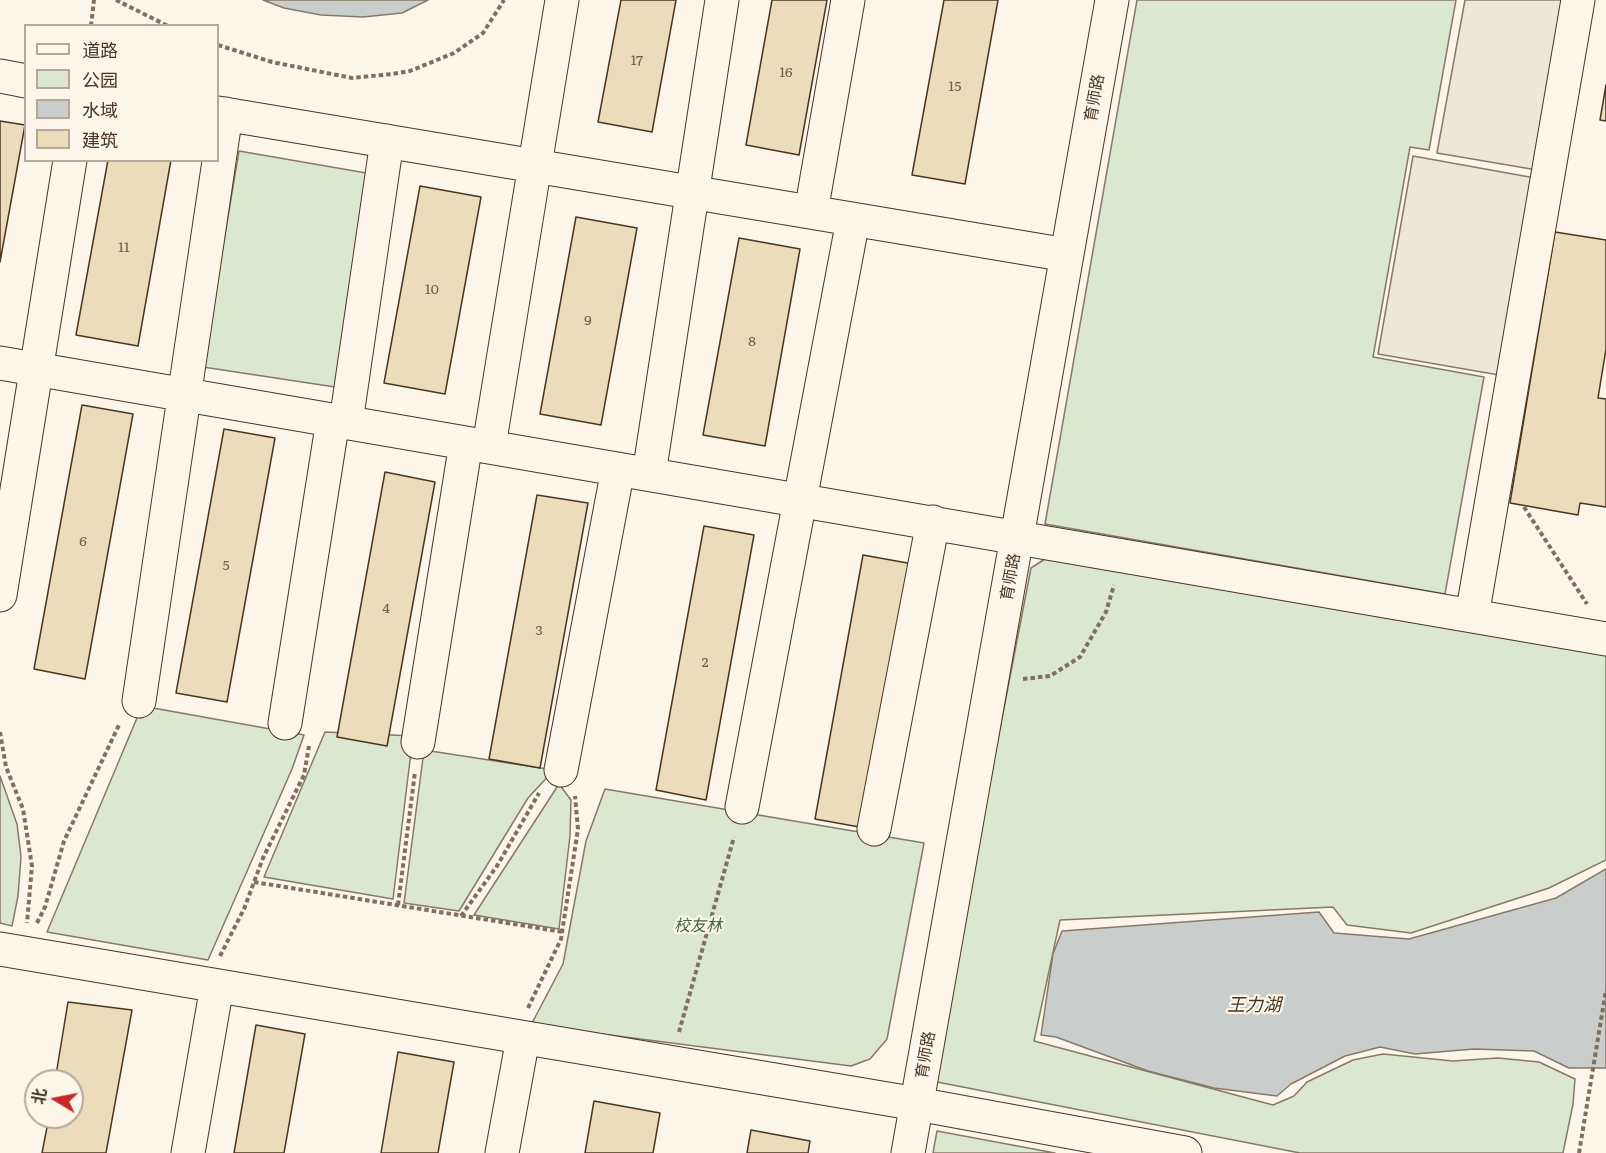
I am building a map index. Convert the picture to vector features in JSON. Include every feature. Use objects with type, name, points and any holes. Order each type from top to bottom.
[{"type":"lane","points":[[418,742],[477,445],[536,166],[562,0]]},
{"type":"lane","points":[[561,770],[634,471],[694,192],[722,0]]},
{"type":"lane","points":[[812,212],[848,0]]},
{"type":"lane","name":"育师路","points":[[908,1153],[1112,0]]},
{"type":"lane","points":[[1472,616],[1578,0]]},
{"type":"lane","points":[[0,76],[24,81]]},
{"type":"lane","points":[[219,136],[222,113],[1067,255]]},
{"type":"lane","points":[[285,723],[387,141]]},
{"type":"lane","points":[[0,595],[70,162]]},
{"type":"lane","points":[[139,701],[185,395],[216,162]]},
{"type":"lane","points":[[742,807],[798,500],[853,219]]},
{"type":"lane","points":[[0,363],[1600,638]]},
{"type":"lane","points":[[874,829],[933,522]]},
{"type":"lane","points":[[12,951],[917,1104],[1185,1153]]},
{"type":"lane","points":[[188,1153],[213,985]]},
{"type":"lane","points":[[502,1153],[520,1037]]},
{"type":"path","points":[[91,24],[94,0]]},
{"type":"path","points":[[116,0],[164,24]]},
{"type":"path","points":[[219,45],[272,62],[352,78],[392,74],[410,71],[454,53],[483,33],[504,0]]},
{"type":"path","points":[[1522,502],[1526,513],[1587,599],[1600,638]]},
{"type":"path","points":[[993,678],[1032,680],[1050,676],[1080,657],[1106,612],[1122,555]]},
{"type":"path","points":[[12,951],[45,907],[64,841],[127,711],[139,701]]},
{"type":"path","points":[[213,985],[282,817],[304,775],[313,727],[285,723]]},
{"type":"path","points":[[0,732],[6,767],[23,809],[32,866],[12,951]]},
{"type":"path","points":[[398,905],[418,742]]},
{"type":"path","points":[[461,916],[491,875],[538,794],[561,770],[575,795],[578,829],[562,933],[520,1037]]},
{"type":"path","points":[[671,1063],[742,807]]},
{"type":"path","points":[[254,882],[562,933]]},
{"type":"path","points":[[1579,1153],[1606,990]]},
{"type":"green space","points":[[1137,0],[1456,0],[1429,150],[1410,147],[1373,357],[1484,377],[1445,594],[1045,524]]},
{"type":"green space","points":[[239,151],[372,174],[335,387],[203,367]]},
{"type":"green space","points":[[1051,555],[1606,653],[1606,860],[1549,888],[1411,933],[1347,925],[1333,907],[1060,920],[1034,1041],[1273,1105],[1294,1096],[1307,1082],[1353,1060],[1383,1054],[1453,1061],[1498,1058],[1539,1062],[1575,1079],[1573,1104],[1563,1153],[1300,1153],[932,1081],[1031,568]]},
{"type":"green space","points":[[142,706],[304,735],[292,769],[208,960],[47,932]]},
{"type":"green space","points":[[325,732],[413,736],[393,899],[264,877]]},
{"type":"green space","points":[[424,750],[554,770],[528,798],[459,911],[404,903]]},
{"type":"green space","points":[[0,776],[17,824],[21,857],[18,896],[12,926],[0,923]]},
{"type":"green space","points":[[559,784],[571,800],[570,836],[559,929],[474,915]]},
{"type":"green space","name":"校友林","points":[[605,789],[924,843],[887,1039],[870,1059],[851,1066],[531,1025],[563,964],[586,841]]},
{"type":"green space","points":[[937,1131],[1055,1153],[933,1153]]},
{"type":"shaded area","points":[[1465,0],[1567,0],[1537,170],[1437,153]]},
{"type":"shaded area","points":[[1413,156],[1535,178],[1499,375],[1378,354]]},
{"type":"water","points":[[263,0],[428,0],[402,13],[363,17],[321,15],[284,8]]},
{"type":"water","name":"王力湖","points":[[1606,869],[1606,1068],[1569,1068],[1534,1051],[1474,1049],[1415,1054],[1380,1047],[1345,1056],[1291,1084],[1277,1096],[1214,1088],[1148,1071],[1056,1037],[1041,1035],[1053,954],[1062,931],[1319,912],[1334,933],[1409,939],[1556,898]]},
{"type":"building","points":[[621,0],[676,0],[652,132],[598,122]]},
{"type":"building","points":[[772,0],[827,0],[799,155],[746,145]]},
{"type":"building","points":[[944,0],[998,0],[965,184],[912,175]]},
{"type":"building","points":[[1606,85],[1606,121],[1600,120]]},
{"type":"building","points":[[0,121],[24,125],[24,130],[0,262]]},
{"type":"building","points":[[108,162],[171,162],[138,346],[76,335]]},
{"type":"building","points":[[420,186],[481,197],[445,394],[384,383]]},
{"type":"building","points":[[576,217],[637,228],[601,425],[540,414]]},
{"type":"building","points":[[1555,232],[1606,240],[1606,349],[1598,398],[1606,399],[1606,507],[1580,503],[1578,515],[1510,503]]},
{"type":"building","points":[[739,238],[800,249],[765,446],[703,435]]},
{"type":"building","points":[[82,405],[133,414],[85,679],[34,669]]},
{"type":"building","points":[[224,429],[275,438],[227,702],[176,693]]},
{"type":"building","points":[[385,472],[435,482],[387,746],[337,737]]},
{"type":"building","points":[[537,495],[588,503],[540,768],[489,759]]},
{"type":"building","points":[[704,526],[754,535],[706,800],[656,790]]},
{"type":"building","points":[[863,555],[913,564],[865,828],[815,819]]},
{"type":"building","points":[[68,1002],[132,1010],[106,1153],[42,1153],[47,1129],[84,1129],[84,1069],[57,1069]]},
{"type":"building","points":[[256,1025],[305,1034],[284,1153],[234,1153]]},
{"type":"building","points":[[398,1052],[454,1062],[438,1153],[381,1153]]},
{"type":"building","points":[[594,1101],[660,1113],[653,1153],[585,1153]]},
{"type":"building","points":[[751,1130],[810,1141],[808,1153],[747,1153]]}]
